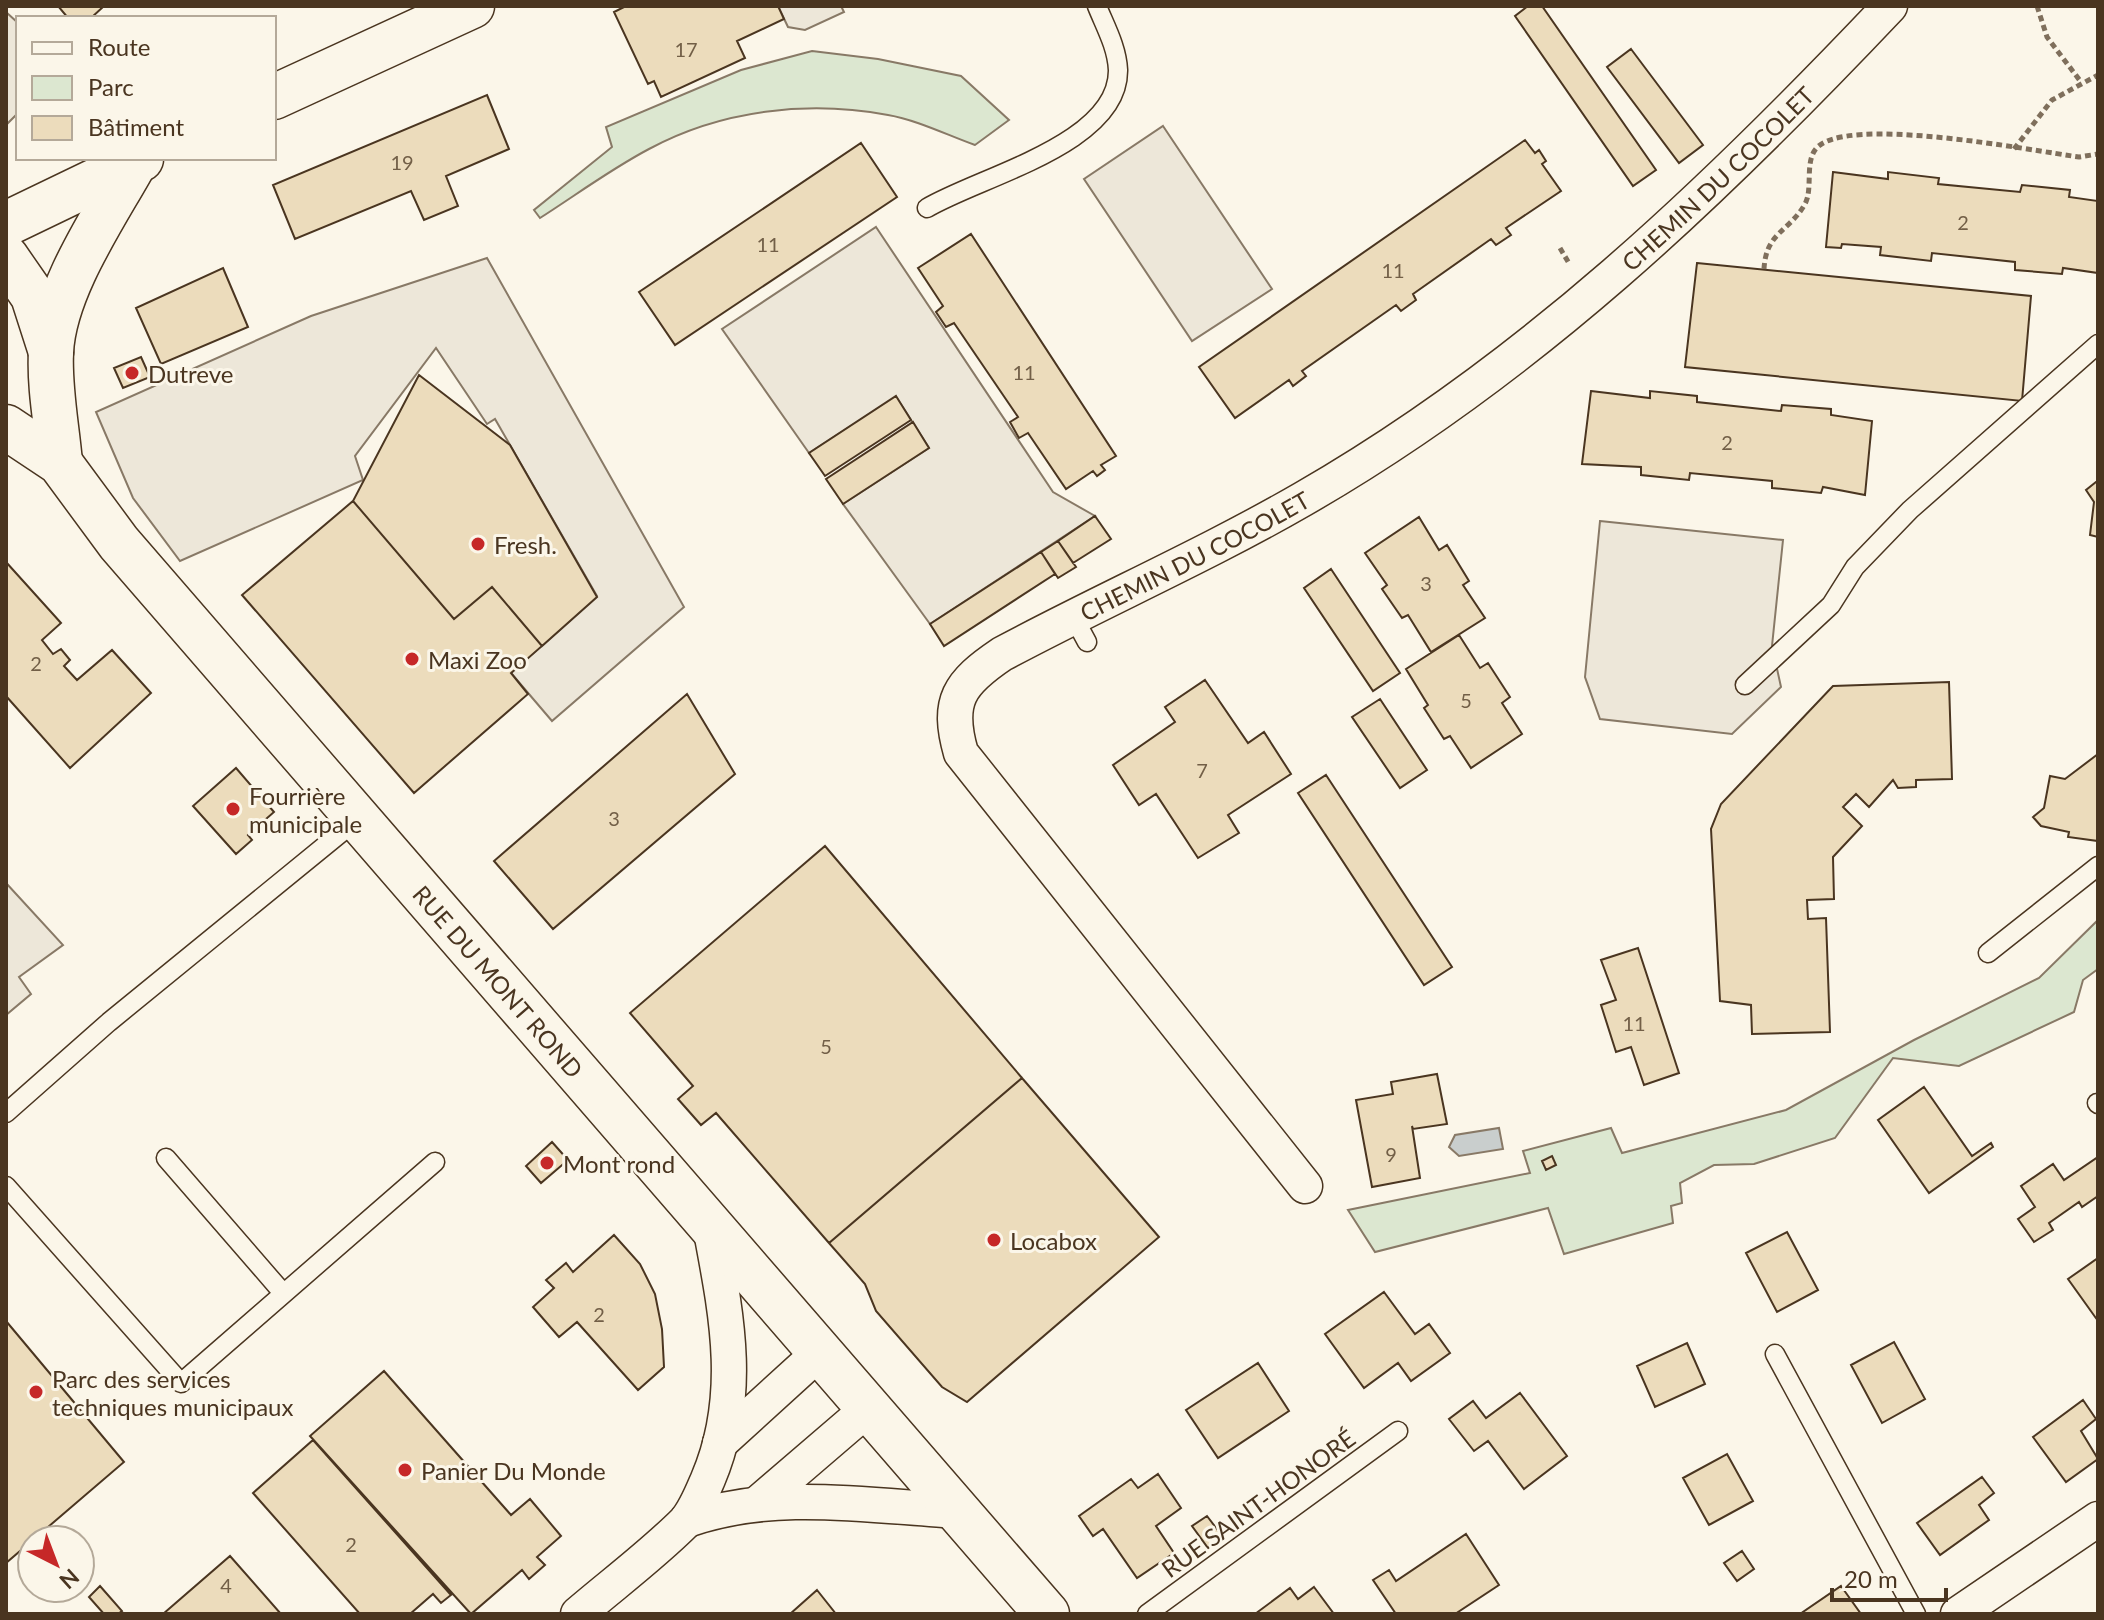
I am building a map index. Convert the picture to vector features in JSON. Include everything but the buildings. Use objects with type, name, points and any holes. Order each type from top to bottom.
[{"type":"street","points":[[276,96],[472,6]]},
{"type":"street","name":"CHEMIN DU COCOLET","points":[[1305,1186],[961,753],[953,724],[956,698],[974,673],[1080,629],[1303,499],[1449,405],[1560,324],[1702,197],[1890,6]]},
{"type":"street","points":[[6,224],[139,160]]},
{"type":"street","points":[[51,352],[58,318],[79,266],[139,160]]},
{"type":"street","points":[[6,257],[33,296],[51,352],[60,463]]},
{"type":"street","name":"RUE DU MONT ROND","points":[[6,427],[60,463],[119,543],[1047,1614]]},
{"type":"street","points":[[578,1614],[687,1520],[711,1470],[729,1398],[730,1350],[710,1226]]},
{"type":"street","points":[[720,1443],[820,1352]]},
{"type":"street","points":[[757,1504],[870,1407]]},
{"type":"street","points":[[687,1520],[757,1504],[953,1502]]},
{"type":"street","points":[[1958,1614],[2098,1519]]},
{"type":"lane","points":[[927,208],[974,183],[1071,141],[1104,110],[1115,87],[1118,67],[1114,46],[1097,6]]},
{"type":"lane","points":[[1745,685],[1831,605],[1855,567],[1910,510],[2098,344]]},
{"type":"lane","points":[[6,1113],[109,1022],[359,818]]},
{"type":"lane","points":[[1988,953],[2098,866]]},
{"type":"lane","points":[[166,1158],[283,1293]]},
{"type":"lane","points":[[6,1186],[181,1383],[435,1162]]},
{"type":"lane","points":[[1775,1354],[1916,1614]]},
{"type":"lane","name":"RUE SAINT-HONORÉ","points":[[1147,1614],[1398,1431]]},
{"type":"path","points":[[2037,6],[2047,37],[2081,82]]},
{"type":"path","points":[[2014,149],[2052,100],[2098,75]]},
{"type":"path","points":[[1764,269],[1765,250],[1806,203],[1813,152],[1823,142],[1857,132],[1883,132],[2079,157],[2098,154]]},
{"type":"path","points":[[1560,248],[1572,268]]},
{"type":"green space","points":[[812,51],[878,59],[961,76],[1009,120],[975,145],[910,120],[858,111],[796,109],[735,117],[705,125],[649,149],[540,218],[534,210],[612,147],[606,127],[741,70]]},
{"type":"green space","points":[[2098,920],[2098,969],[2083,980],[2074,1012],[1959,1066],[1893,1058],[1835,1138],[1754,1164],[1714,1165],[1680,1183],[1682,1203],[1671,1206],[1673,1223],[1564,1254],[1548,1208],[1375,1252],[1348,1210],[1530,1173],[1523,1151],[1611,1128],[1622,1153],[1786,1110],[1914,1040],[2039,978]]},
{"type":"shaded area","points":[[778,6],[841,6],[844,12],[805,30],[788,27]]},
{"type":"shaded area","points":[[6,12],[16,21],[16,115],[6,125]]},
{"type":"shaded area","points":[[1163,126],[1272,289],[1192,341],[1084,179]]},
{"type":"shaded area","points":[[876,227],[1053,492],[1095,516],[930,624],[843,504],[929,448],[896,397],[809,453],[722,329]]},
{"type":"shaded area","points":[[487,258],[684,607],[552,721],[511,673],[597,596],[495,419],[487,424],[436,348],[355,456],[363,480],[180,561],[133,498],[96,412],[311,316]]},
{"type":"shaded area","points":[[1600,521],[1783,540],[1772,646],[1781,687],[1732,734],[1600,719],[1585,677]]},
{"type":"shaded area","points":[[6,883],[63,945],[19,977],[31,994],[6,1015]]},
{"type":"shaded area","points":[[1499,1128],[1503,1149],[1459,1156],[1449,1147],[1455,1135]]},
{"type":"place","name":"Dutreve","points":[[132,373]]},
{"type":"place","name":"Fresh.","points":[[478,544]]},
{"type":"place","name":"Maxi Zoo","points":[[412,659]]},
{"type":"place","name":"Fourrière municipale","points":[[233,809]]},
{"type":"place","name":"Mont rond","points":[[547,1163]]},
{"type":"place","name":"Locabox","points":[[994,1240]]},
{"type":"place","name":"Parc des services techniques municipaux","points":[[36,1392]]},
{"type":"place","name":"Panier Du Monde","points":[[405,1470]]}]
